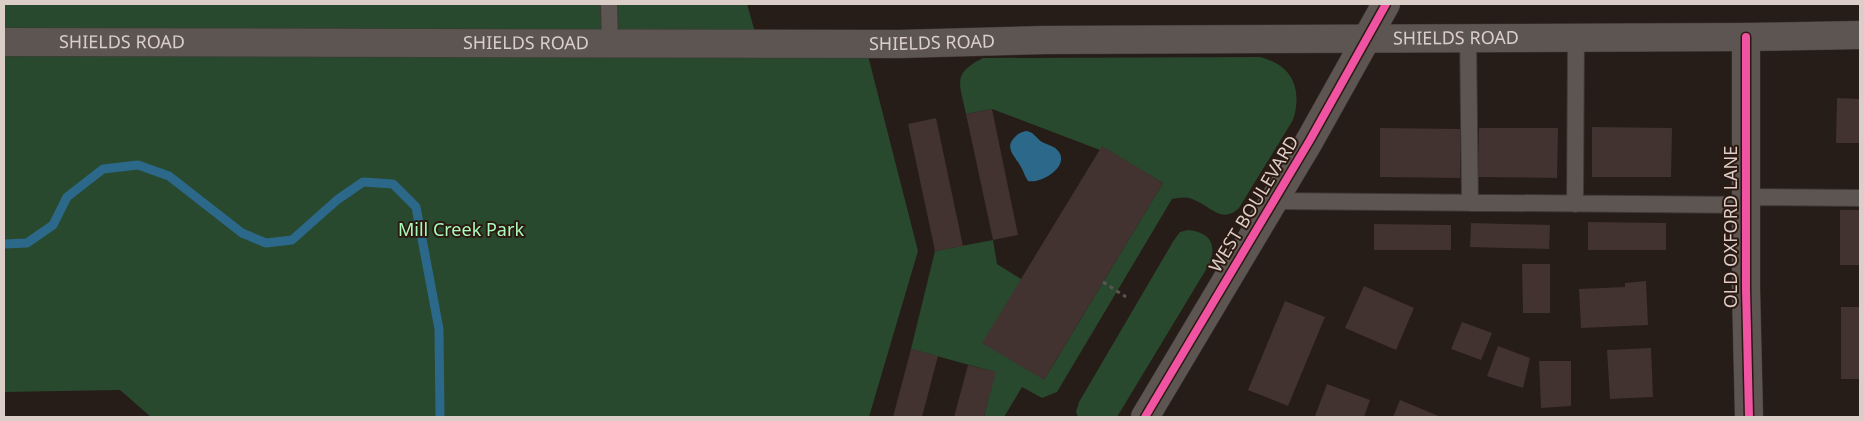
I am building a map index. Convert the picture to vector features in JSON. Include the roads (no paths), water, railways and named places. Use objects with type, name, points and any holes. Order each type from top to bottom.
[{"type":"main road","name":"WEST BOULEVARD","points":[[1145,417],[1310,140],[1386,4]]},
{"type":"main road","name":"SHIELDS ROAD","points":[[4,42],[899,44],[1045,40],[1860,35]]},
{"type":"main road","name":"OLD OXFORD LANE","points":[[1746,37],[1746,289],[1749,417]]},
{"type":"lane","points":[[609,4],[610,43]]},
{"type":"lane","points":[[1468,37],[1470,203]]},
{"type":"lane","points":[[1576,37],[1576,204]]},
{"type":"lane","points":[[1274,201],[1576,204],[1860,198]]},
{"type":"water","points":[[1026,131],[1042,142],[1056,148],[1061,158],[1057,169],[1040,180],[1028,181],[1011,152],[1010,144],[1012,140]]},
{"type":"waterway","points":[[4,244],[27,243],[53,225],[67,197],[103,169],[138,165],[169,176],[242,233],[266,243],[292,240],[337,200],[363,182],[393,184],[416,207],[439,329],[440,417]]},
{"type":"park label","name":"Mill Creek Park","points":[[461,230]]}]
